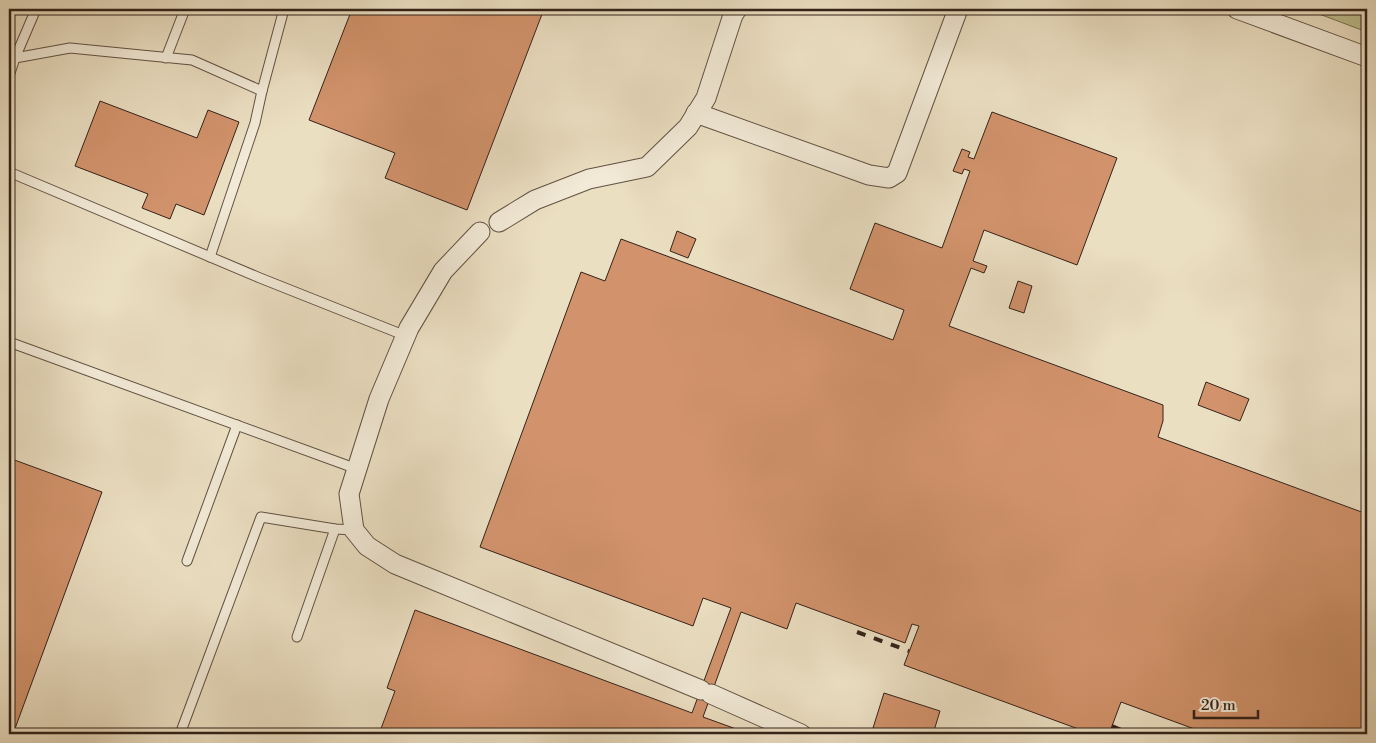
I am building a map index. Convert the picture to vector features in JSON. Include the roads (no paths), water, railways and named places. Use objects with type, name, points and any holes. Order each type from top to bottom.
[{"type":"street","points":[[500,222],[535,200],[589,179],[646,167],[688,127],[706,98],[733,15],[737,9]]},
{"type":"street","points":[[696,113],[869,175],[889,178],[897,172],[958,9]]},
{"type":"street","points":[[1237,9],[1367,58]]},
{"type":"street","points":[[480,232],[443,271],[406,336],[379,399],[349,494],[354,530],[367,546],[395,564],[706,692],[801,734]]},
{"type":"lane","points":[[9,76],[36,9]]},
{"type":"lane","points":[[166,58],[185,9]]},
{"type":"lane","points":[[210,256],[255,123],[284,9]]},
{"type":"lane","points":[[15,58],[70,48],[192,60],[262,91]]},
{"type":"lane","points":[[9,172],[406,336]]},
{"type":"lane","points":[[9,342],[357,468]]},
{"type":"lane","points":[[187,561],[237,425]]},
{"type":"lane","points":[[180,734],[261,517],[335,529],[354,530]]},
{"type":"lane","points":[[297,637],[335,529]]},
{"type":"railway","points":[[857,632],[909,651]]},
{"type":"railway","points":[[1112,726],[1131,734]]}]
